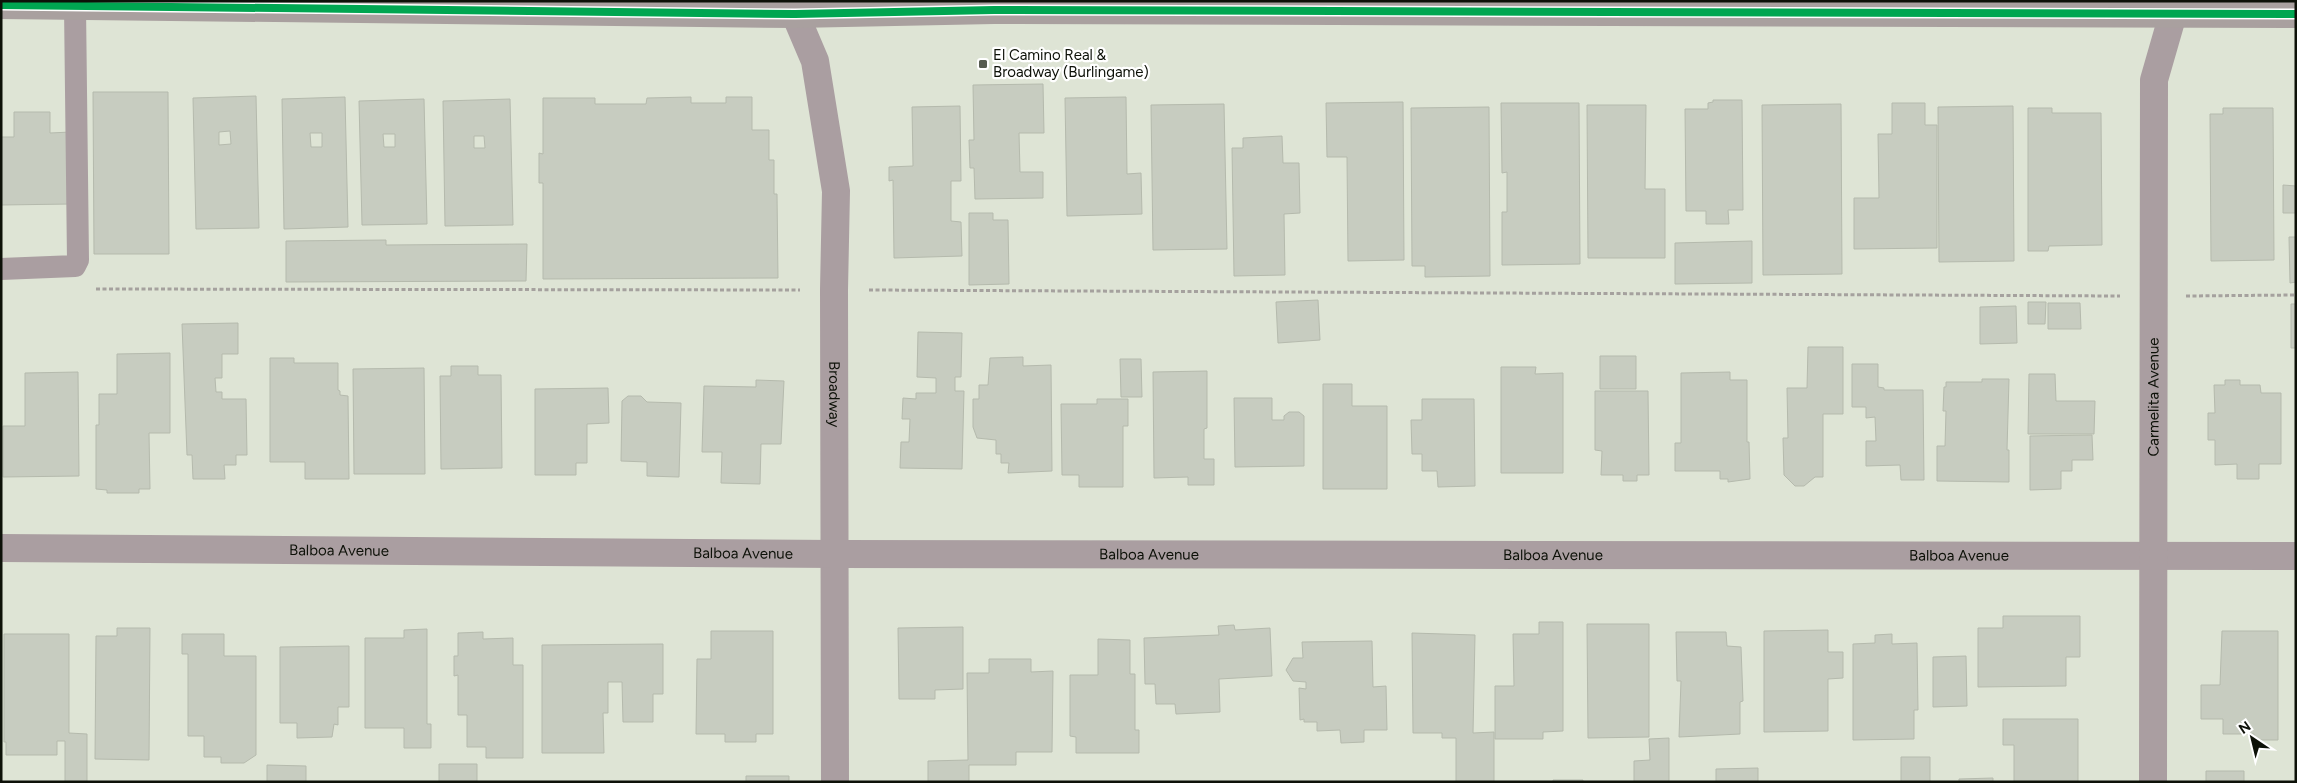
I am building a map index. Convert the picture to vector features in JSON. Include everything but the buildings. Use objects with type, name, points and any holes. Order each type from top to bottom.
[{"type":"main road","points":[[1,4],[795,14],[994,10],[1796,7],[2173,14],[2296,14]]},
{"type":"street","name":"Broadway","points":[[795,14],[815,61],[836,192],[834,290],[835,782]]},
{"type":"street","name":"Carmelita Avenue","points":[[2153,782],[2152,296],[2154,80],[2173,14]]},
{"type":"street","name":"Balboa Avenue","points":[[1,548],[835,554],[2296,556]]},
{"type":"lane","points":[[1,269],[75,266],[78,260],[75,6]]},
{"type":"path","points":[[91,289],[2296,295]]},
{"type":"transit line","points":[[1,5],[795,14],[994,10],[2296,14]]},
{"type":"place","name":"El Camino Real & Broadway (Burlingame)","points":[[983,64]]}]
